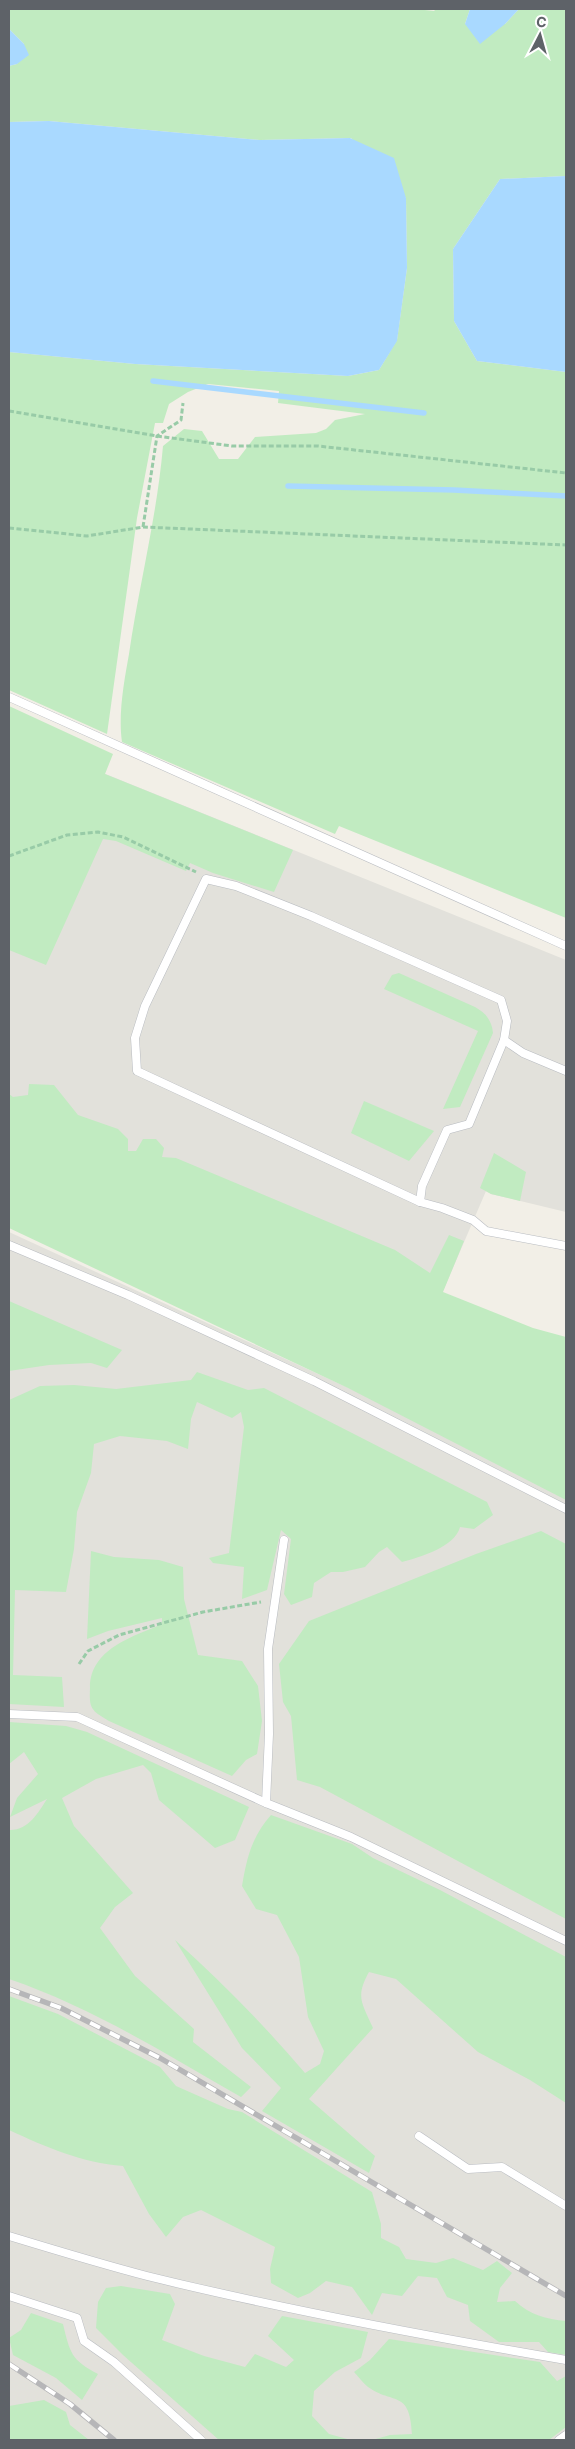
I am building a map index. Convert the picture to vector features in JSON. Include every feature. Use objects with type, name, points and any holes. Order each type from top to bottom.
[{"type":"lane","points":[[9,698],[566,946]]},
{"type":"lane","points":[[420,1202],[422,1186],[448,1130],[469,1124],[504,1040],[507,1021],[501,1000],[311,916],[236,886],[206,879],[145,1006],[135,1038],[137,1071],[420,1202],[473,1220],[486,1230],[566,1246]]},
{"type":"lane","points":[[504,1040],[522,1053],[566,1071]]},
{"type":"lane","points":[[9,1245],[128,1296],[314,1381],[566,1509]]},
{"type":"lane","points":[[266,1803],[269,1734],[268,1649],[284,1540]]},
{"type":"lane","points":[[9,1714],[77,1717],[266,1803],[351,1837],[566,1941]]},
{"type":"lane","points":[[419,2136],[468,2169],[502,2167],[566,2206]]},
{"type":"lane","points":[[9,2236],[146,2276],[440,2339],[566,2360]]},
{"type":"lane","points":[[9,2296],[77,2318],[84,2341],[114,2362],[201,2440]]},
{"type":"lane","points":[[559,2440],[566,2435]]},
{"type":"path","points":[[143,527],[158,436],[181,420],[183,403]]},
{"type":"path","points":[[9,412],[232,446],[318,446],[566,473]]},
{"type":"path","points":[[9,528],[87,536],[143,527],[566,545]]},
{"type":"path","points":[[9,856],[67,835],[98,832],[123,837],[192,870],[206,879]]},
{"type":"path","points":[[79,1664],[88,1651],[119,1634],[202,1612],[275,1599]]},
{"type":"shaded area","points":[[9,735],[566,960],[566,1212],[491,1194],[486,1191],[434,1312],[9,1129]]},
{"type":"shaded area","points":[[9,1232],[566,1488],[566,2440],[9,2440]]},
{"type":"green space","points":[[9,9],[416,9],[434,11],[436,9],[470,9],[465,24],[505,24],[519,9],[566,9],[566,176],[500,179],[453,249],[454,321],[477,361],[566,372],[566,918],[339,826],[335,834],[122,742],[121,709],[124,687],[157,498],[163,446],[184,429],[202,431],[219,459],[238,459],[255,437],[316,433],[326,429],[335,420],[365,414],[278,403],[279,391],[208,384],[188,392],[169,404],[163,423],[155,423],[137,518],[107,734],[9,690],[9,352],[135,364],[348,376],[379,370],[397,340],[407,268],[406,198],[351,138],[260,140],[49,121],[9,122],[9,66],[17,64],[24,44],[9,29]]},
{"type":"green space","points":[[9,706],[113,754],[105,774],[293,850],[274,892],[213,873],[190,863],[186,871],[116,841],[103,839],[46,965],[9,950]]},
{"type":"green space","points":[[399,973],[475,1007],[490,1021],[493,1033],[460,1107],[443,1109],[478,1031],[384,989],[392,975]]},
{"type":"green space","points":[[29,1084],[54,1085],[78,1115],[118,1129],[128,1139],[128,1151],[136,1151],[143,1139],[156,1139],[164,1148],[162,1157],[176,1158],[395,1250],[430,1273],[449,1235],[464,1241],[443,1292],[533,1328],[566,1337],[566,1500],[348,1388],[9,1228],[9,1094],[13,1097],[28,1095]]},
{"type":"green space","points":[[364,1101],[434,1131],[409,1161],[351,1133]]},
{"type":"green space","points":[[494,1153],[526,1172],[520,1201],[491,1194],[480,1188]]},
{"type":"green space","points":[[9,1301],[122,1350],[107,1368],[91,1363],[49,1365],[9,1371]]},
{"type":"green space","points":[[197,1372],[248,1390],[264,1388],[487,1502],[493,1515],[474,1529],[460,1527],[457,1534],[444,1546],[409,1560],[402,1562],[387,1547],[379,1552],[365,1567],[343,1572],[331,1572],[314,1583],[312,1597],[291,1605],[284,1594],[291,1539],[281,1530],[267,1590],[242,1599],[244,1567],[213,1563],[209,1558],[229,1553],[244,1427],[241,1412],[232,1418],[197,1402],[191,1419],[188,1449],[167,1441],[120,1436],[94,1444],[91,1473],[77,1512],[74,1549],[66,1592],[15,1590],[13,1675],[62,1677],[64,1707],[9,1704],[9,1400],[40,1386],[74,1385],[116,1389],[191,1380]]},
{"type":"green space","points":[[541,1531],[566,1544],[566,1919],[320,1787],[297,1780],[291,1716],[283,1702],[279,1664],[309,1621],[476,1554]]},
{"type":"green space","points":[[91,1551],[114,1557],[159,1560],[183,1567],[184,1599],[198,1655],[242,1661],[258,1686],[262,1721],[257,1754],[246,1760],[232,1776],[109,1721],[92,1708],[90,1688],[92,1675],[97,1663],[115,1646],[162,1624],[162,1618],[108,1631],[87,1639]]},
{"type":"green space","points":[[9,1722],[66,1726],[87,1732],[249,1807],[235,1840],[215,1848],[159,1800],[151,1773],[143,1765],[96,1779],[62,1798],[74,1826],[133,1893],[115,1907],[100,1928],[135,1976],[194,2029],[193,2042],[251,2087],[241,2097],[99,2017],[39,1990],[9,1979],[9,1830],[22,1828],[32,1820],[47,1799],[10,1817],[17,1798],[38,1774],[24,1752],[9,1764]]},
{"type":"green space","points":[[271,1815],[352,1844],[373,1858],[440,1890],[566,1957],[566,2103],[530,2080],[478,2052],[396,1979],[369,1972],[361,1994],[363,2006],[373,2028],[309,2099],[375,2156],[369,2173],[262,2111],[281,2088],[242,2048],[175,1940],[242,2004],[305,2073],[320,2064],[324,2051],[308,2017],[299,1957],[277,1915],[256,1909],[242,1886],[254,1840]]},
{"type":"green space","points":[[9,1996],[58,2014],[160,2067],[176,2086],[228,2109],[242,2112],[372,2192],[381,2224],[381,2238],[399,2247],[406,2259],[436,2263],[453,2258],[483,2270],[497,2261],[512,2273],[500,2288],[497,2302],[515,2301],[526,2310],[539,2316],[566,2321],[566,2355],[548,2352],[539,2342],[499,2342],[470,2321],[468,2305],[447,2297],[437,2278],[418,2276],[402,2296],[382,2293],[372,2315],[352,2287],[326,2281],[310,2293],[298,2298],[271,2283],[270,2269],[275,2247],[201,2210],[183,2217],[166,2237],[149,2214],[123,2166],[79,2158],[9,2130]]},
{"type":"green space","points":[[121,2286],[170,2294],[175,2304],[162,2340],[204,2356],[245,2367],[255,2354],[286,2367],[294,2360],[268,2336],[282,2316],[368,2332],[361,2358],[335,2372],[314,2391],[312,2416],[329,2434],[351,2440],[219,2440],[123,2355],[96,2328],[98,2302],[106,2288]]},
{"type":"green space","points":[[31,2313],[63,2324],[73,2355],[82,2364],[98,2374],[82,2400],[56,2378],[13,2355],[9,2338],[21,2330]]},
{"type":"green space","points":[[389,2339],[540,2362],[557,2381],[566,2376],[566,2427],[549,2440],[372,2440],[390,2435],[412,2434],[411,2420],[404,2404],[368,2387],[354,2372],[370,2360]]},
{"type":"green space","points":[[44,2400],[66,2412],[70,2425],[89,2440],[9,2440],[9,2406]]},
{"type":"water","points":[[470,9],[519,9],[505,24],[480,44],[465,24]]},
{"type":"water","points":[[9,29],[24,44],[29,55],[17,64],[9,66]]},
{"type":"water","points":[[49,121],[260,140],[350,138],[394,158],[406,198],[407,268],[397,341],[379,370],[348,376],[135,364],[9,352],[9,122]]},
{"type":"water","points":[[566,176],[566,372],[477,361],[454,321],[453,249],[500,179]]},
{"type":"waterway","points":[[153,381],[424,413]]},
{"type":"waterway","points":[[288,486],[454,490],[566,496]]},
{"type":"railway","points":[[9,1989],[61,2008],[160,2058],[566,2296]]},
{"type":"railway","points":[[9,2364],[70,2404],[114,2440]]}]
